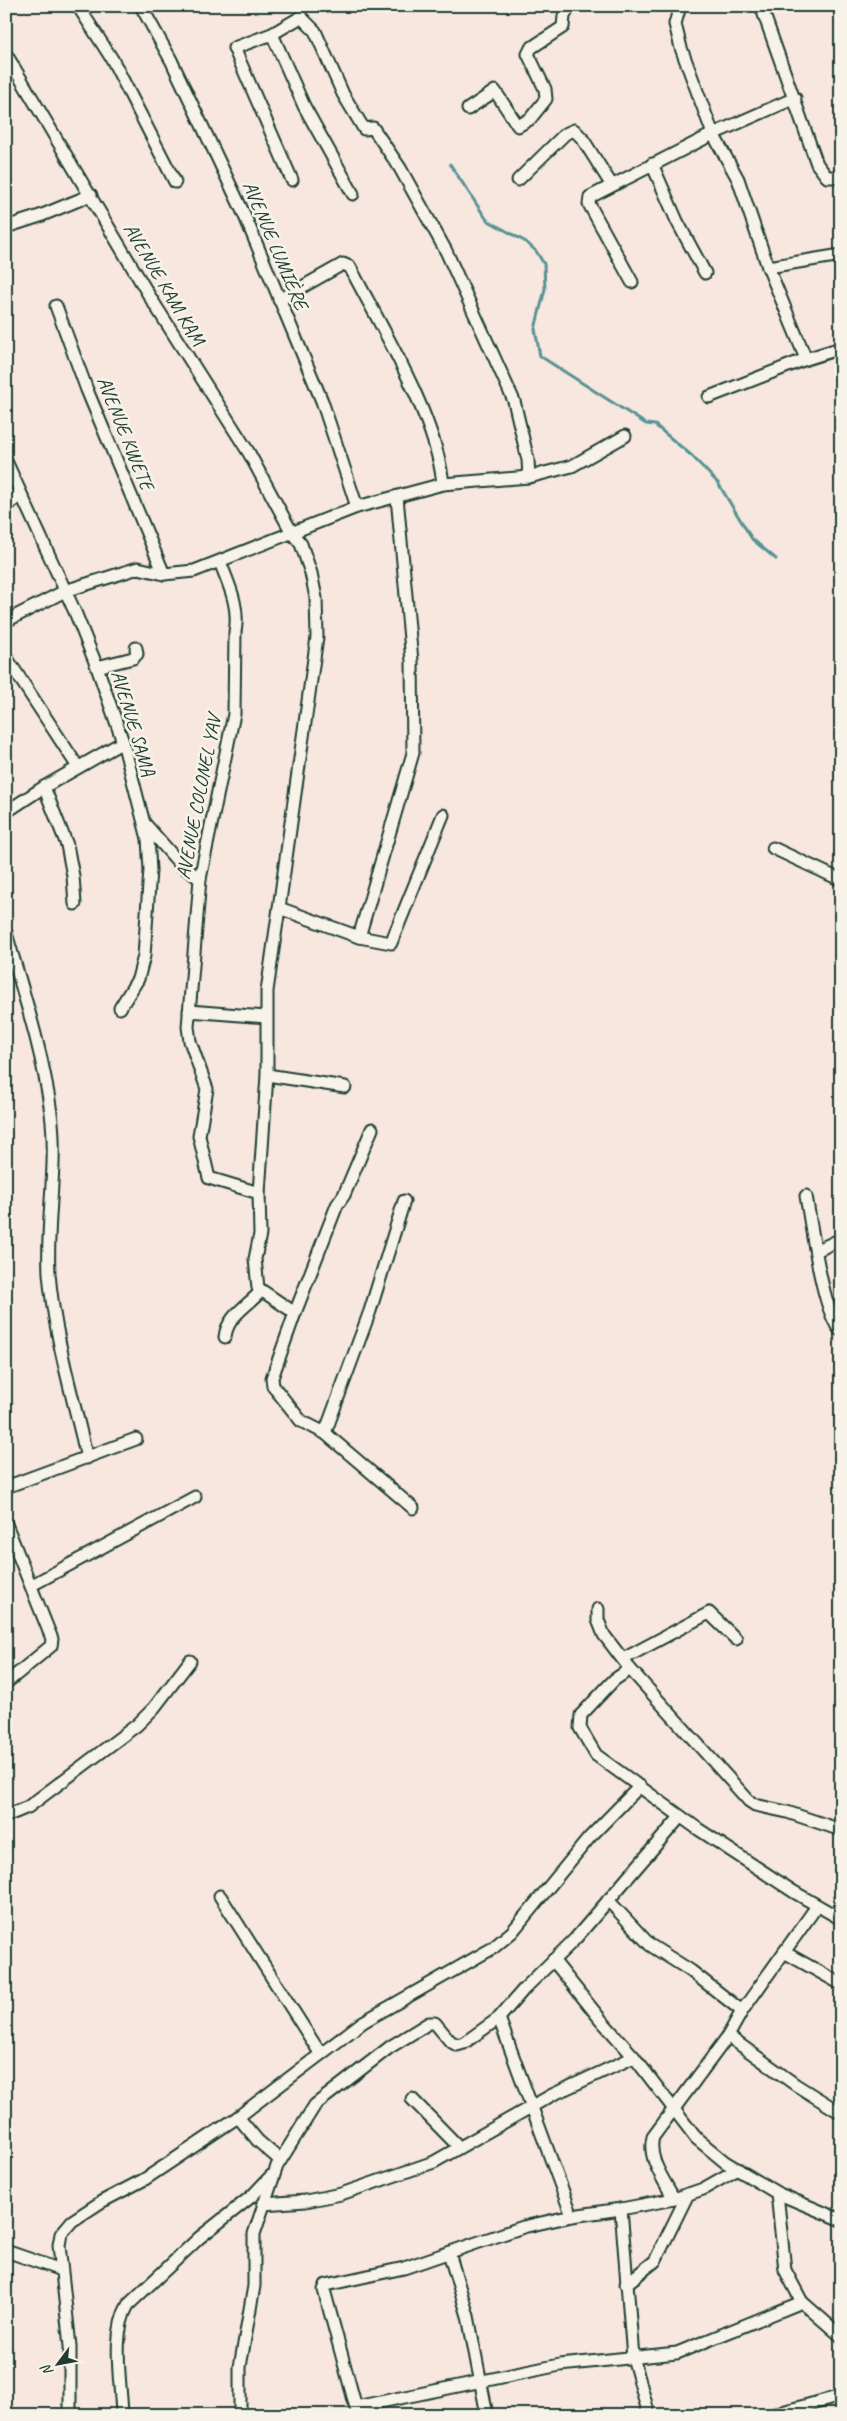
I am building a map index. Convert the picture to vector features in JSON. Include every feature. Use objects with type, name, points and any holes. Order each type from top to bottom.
[{"type":"street","points":[[78,6],[112,59],[175,182]]},
{"type":"street","name":"AVENUE LUMIÈRE","points":[[141,6],[170,60],[231,186],[322,401],[357,507]]},
{"type":"street","points":[[680,6],[677,14],[676,32],[713,134],[738,179],[768,268],[806,359]]},
{"type":"street","points":[[761,6],[822,173],[832,178],[841,177]]},
{"type":"street","points":[[468,109],[495,92],[518,126],[530,118],[546,99],[544,89],[528,54],[531,48],[562,28],[565,10]]},
{"type":"street","points":[[292,180],[234,48],[272,34],[301,16],[315,31],[343,94],[364,129],[373,128],[400,168],[446,251],[514,402],[528,460],[528,477]]},
{"type":"street","points":[[272,34],[304,106],[353,194]]},
{"type":"street","name":"AVENUE KAM KAM","points":[[6,54],[91,195],[150,298],[248,453],[292,533],[305,552],[311,573],[316,598],[317,637],[267,991],[267,1075],[259,1193],[260,1234],[255,1259],[258,1288],[261,1291]]},
{"type":"street","points":[[632,282],[589,204],[590,197],[611,184],[713,134],[794,98]]},
{"type":"street","points":[[518,180],[565,134],[574,130],[582,138],[611,184]]},
{"type":"street","points":[[652,164],[677,221],[705,273]]},
{"type":"street","points":[[6,227],[40,216],[91,195]]},
{"type":"street","points":[[768,268],[841,255]]},
{"type":"street","points":[[279,300],[343,264],[350,267],[409,383],[431,432],[441,464],[443,484]]},
{"type":"street","name":"AVENUE KWETE","points":[[56,306],[164,574]]},
{"type":"street","points":[[709,397],[806,359],[841,348]]},
{"type":"street","points":[[6,621],[65,591],[138,568],[164,574],[180,574],[220,562],[357,507],[443,484],[528,477],[572,466],[624,436]]},
{"type":"street","name":"AVENUE SAMA","points":[[6,461],[97,667],[123,742],[150,851],[145,949],[141,972],[120,1008]]},
{"type":"street","points":[[6,506],[21,494]]},
{"type":"street","points":[[359,937],[413,753],[412,661],[397,497]]},
{"type":"street","name":"AVENUE COLONEL YAV","points":[[220,562],[237,608],[238,618],[234,714],[200,878],[189,1010],[190,1041],[207,1089],[199,1136],[209,1178],[259,1193]]},
{"type":"street","points":[[97,667],[133,658],[137,654],[136,648]]},
{"type":"street","points":[[6,658],[78,768]]},
{"type":"street","points":[[6,812],[44,787],[123,742]]},
{"type":"street","points":[[44,787],[67,845],[73,876],[75,904]]},
{"type":"street","points":[[279,908],[359,937],[391,943],[443,815]]},
{"type":"street","points":[[144,823],[181,865],[200,878]]},
{"type":"street","points":[[772,848],[841,880]]},
{"type":"street","points":[[6,933],[44,1070],[51,1115],[54,1160],[49,1271],[55,1319],[87,1458]]},
{"type":"street","points":[[189,1010],[266,1017]]},
{"type":"street","points":[[267,1075],[345,1087]]},
{"type":"street","points":[[372,1129],[344,1195],[337,1205],[294,1313],[272,1382],[301,1421],[325,1433],[412,1508]]},
{"type":"street","points":[[806,1196],[816,1251],[833,1320],[841,1330]]},
{"type":"street","points":[[325,1433],[370,1312],[404,1201]]},
{"type":"street","points":[[816,1251],[841,1239]]},
{"type":"street","points":[[225,1337],[226,1328],[232,1320],[261,1291],[294,1313]]},
{"type":"street","points":[[6,1487],[136,1439]]},
{"type":"street","points":[[32,1585],[195,1498]]},
{"type":"street","points":[[6,1524],[11,1547],[32,1585],[51,1633],[52,1643],[6,1683]]},
{"type":"street","points":[[598,1609],[599,1625],[630,1669],[749,1801],[755,1805],[840,1827]]},
{"type":"street","points":[[623,1659],[709,1613],[736,1639]]},
{"type":"street","points":[[6,1816],[28,1807],[137,1725],[154,1708],[190,1661]]},
{"type":"street","points":[[630,1669],[614,1680],[584,1710],[580,1721],[580,1728],[596,1755],[680,1817],[817,1906],[841,1919]]},
{"type":"street","points":[[70,2415],[70,2346],[59,2245],[61,2234],[65,2227],[101,2202],[145,2179],[238,2117],[363,2022],[500,1942],[535,1907],[589,1838],[640,1786]]},
{"type":"street","points":[[122,2415],[118,2334],[128,2305],[199,2238],[252,2196],[272,2174],[315,2106],[355,2072],[390,2047],[429,2023],[435,2023],[450,2041],[457,2044],[464,2043],[499,2018],[608,1900],[680,1817]]},
{"type":"street","points":[[220,1896],[320,2053]]},
{"type":"street","points":[[608,1900],[650,1945],[691,1971],[742,2011]]},
{"type":"street","points":[[674,2199],[652,2156],[651,2145],[653,2137],[672,2108],[728,2036],[742,2011],[817,1906]]},
{"type":"street","points":[[784,1952],[841,1984]]},
{"type":"street","points":[[553,1960],[601,2020],[634,2057],[696,2138],[738,2170],[777,2193],[841,2220]]},
{"type":"street","points":[[499,2018],[572,2216]]},
{"type":"street","points":[[728,2036],[796,2085],[841,2113]]},
{"type":"street","points":[[263,2204],[306,2201],[354,2190],[434,2162],[532,2106],[634,2057]]},
{"type":"street","points":[[412,2099],[459,2147]]},
{"type":"street","points":[[238,2117],[258,2141],[280,2160]]},
{"type":"street","points":[[738,2170],[703,2189],[674,2199],[572,2216],[523,2227],[404,2268],[356,2276],[326,2285],[324,2288],[357,2411],[481,2380],[560,2365],[677,2353],[802,2302]]},
{"type":"street","points":[[240,2415],[240,2367],[254,2286],[254,2234],[272,2174]]},
{"type":"street","points":[[777,2193],[785,2270],[802,2302],[841,2336]]},
{"type":"street","points":[[626,2284],[655,2261],[688,2194]]},
{"type":"street","points":[[621,2209],[633,2357],[649,2415]]},
{"type":"street","points":[[6,2251],[61,2270]]},
{"type":"street","points":[[449,2253],[468,2316],[486,2415]]},
{"type":"street","points":[[771,2415],[841,2396]]},
{"type":"waterway","points":[[450,164],[487,220],[526,242],[536,251],[544,264],[545,289],[535,329],[540,356],[646,424],[655,425],[692,456],[718,483],[752,539],[776,559]]}]
